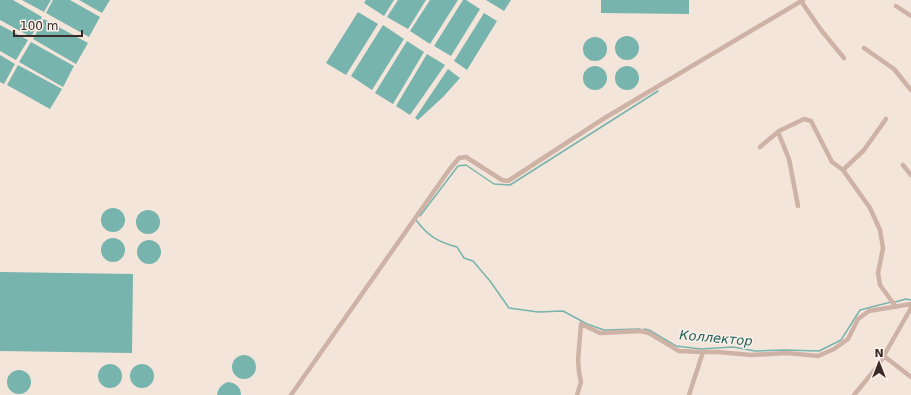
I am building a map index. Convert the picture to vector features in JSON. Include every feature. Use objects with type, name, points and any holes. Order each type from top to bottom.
[{"type":"street","points":[[290,395],[449,170],[462,156],[466,157],[502,180],[508,180],[603,119],[802,1],[821,30],[844,58]]},
{"type":"street","points":[[896,6],[909,15],[911,9]]},
{"type":"street","points":[[864,48],[894,69],[911,90]]},
{"type":"street","points":[[760,147],[778,132],[804,119],[811,121],[832,162],[843,170],[870,208],[880,230],[883,248],[878,273],[880,285],[896,307]]},
{"type":"street","points":[[843,170],[864,150],[886,119]]},
{"type":"street","points":[[778,132],[789,159],[798,206]]},
{"type":"street","points":[[903,165],[911,175]]},
{"type":"street","points":[[577,395],[581,382],[578,360],[581,324],[600,333],[641,330],[679,350],[751,355],[788,353],[818,356],[834,349],[848,339],[858,319],[869,311],[911,304]]},
{"type":"street","points":[[854,395],[878,366],[911,308]]},
{"type":"street","points":[[688,395],[703,352]]},
{"type":"street","points":[[884,356],[911,377]]},
{"type":"water","points":[[0,0],[13,0],[42,17],[31,37],[0,20]]},
{"type":"water","points":[[22,0],[51,0],[44,12]]},
{"type":"water","points":[[53,0],[70,0],[100,17],[89,37],[46,13]]},
{"type":"water","points":[[79,0],[110,0],[102,13]]},
{"type":"water","points":[[366,0],[394,0],[384,16],[364,3]]},
{"type":"water","points":[[398,0],[426,0],[408,29],[387,17]]},
{"type":"water","points":[[430,0],[458,0],[430,44],[410,31]]},
{"type":"water","points":[[463,0],[466,0],[480,9],[451,56],[434,46]]},
{"type":"water","points":[[486,0],[511,0],[504,11]]},
{"type":"water","points":[[601,0],[689,0],[689,14],[601,13]]},
{"type":"water","points":[[358,12],[378,24],[346,75],[326,63]]},
{"type":"water","points":[[484,13],[497,21],[467,70],[454,61]]},
{"type":"water","points":[[44,19],[88,43],[76,64],[33,39]]},
{"type":"water","points":[[0,25],[28,40],[16,60],[0,51]]},
{"type":"water","points":[[383,25],[404,39],[372,90],[351,76]]},
{"type":"water","points":[[627,36],[632,37],[638,43],[638,53],[632,59],[627,60],[622,59],[616,53],[615,48],[616,43],[622,37]]},
{"type":"water","points":[[595,37],[600,38],[606,44],[606,54],[600,60],[595,61],[590,60],[584,54],[583,49],[584,44],[590,38]]},
{"type":"water","points":[[407,41],[424,52],[393,104],[375,93]]},
{"type":"water","points":[[31,42],[74,66],[63,87],[19,62]]},
{"type":"water","points":[[427,54],[445,65],[410,115],[396,106]]},
{"type":"water","points":[[0,55],[15,64],[4,84],[0,82]]},
{"type":"water","points":[[18,65],[62,89],[50,109],[7,85]]},
{"type":"water","points":[[595,66],[600,67],[606,73],[606,83],[600,89],[595,90],[590,89],[584,83],[583,78],[584,73],[590,67]]},
{"type":"water","points":[[627,66],[632,67],[638,73],[638,83],[632,89],[627,90],[622,89],[616,83],[615,78],[616,73],[622,67]]},
{"type":"water","points":[[448,69],[460,78],[443,97],[418,120],[415,118]]},
{"type":"water","points":[[113,208],[118,209],[124,215],[124,225],[118,231],[113,232],[108,231],[102,225],[101,220],[102,215],[108,209]]},
{"type":"water","points":[[148,210],[153,211],[159,217],[159,227],[153,233],[148,234],[143,233],[137,227],[136,222],[137,217],[143,211]]},
{"type":"water","points":[[113,238],[118,239],[124,245],[124,255],[118,261],[113,262],[108,261],[102,255],[101,250],[102,245],[108,239]]},
{"type":"water","points":[[149,240],[154,241],[160,247],[160,257],[154,263],[149,264],[144,263],[138,257],[137,252],[138,247],[144,241]]},
{"type":"water","points":[[0,272],[133,274],[132,353],[0,351]]},
{"type":"water","points":[[244,355],[249,356],[255,362],[255,372],[249,378],[244,379],[239,378],[233,372],[232,367],[233,362],[239,356]]},
{"type":"water","points":[[110,364],[115,365],[121,371],[121,381],[115,387],[110,388],[105,387],[99,381],[98,376],[99,371],[105,365]]},
{"type":"water","points":[[142,364],[147,365],[153,371],[153,381],[147,387],[142,388],[137,387],[131,381],[130,376],[131,371],[137,365]]},
{"type":"water","points":[[19,370],[24,371],[30,377],[30,387],[24,393],[19,394],[14,393],[8,387],[7,382],[8,377],[14,371]]},
{"type":"water","points":[[228,382],[238,386],[241,395],[217,395],[218,390]]},
{"type":"waterway","name":"Коллектор","points":[[420,216],[458,166],[466,165],[494,184],[510,185],[658,91]]},
{"type":"waterway","name":"Коллектор","points":[[416,220],[434,238],[457,247],[464,258],[473,261],[490,281],[509,308],[538,312],[563,311],[587,324],[604,330],[640,329]]},
{"type":"waterway","name":"Коллектор","points":[[895,302],[906,299],[911,300]]},
{"type":"waterway","name":"Коллектор","points":[[644,329],[649,330],[676,346],[701,349],[733,347],[755,351],[819,351],[841,340],[860,310],[891,302]]}]
